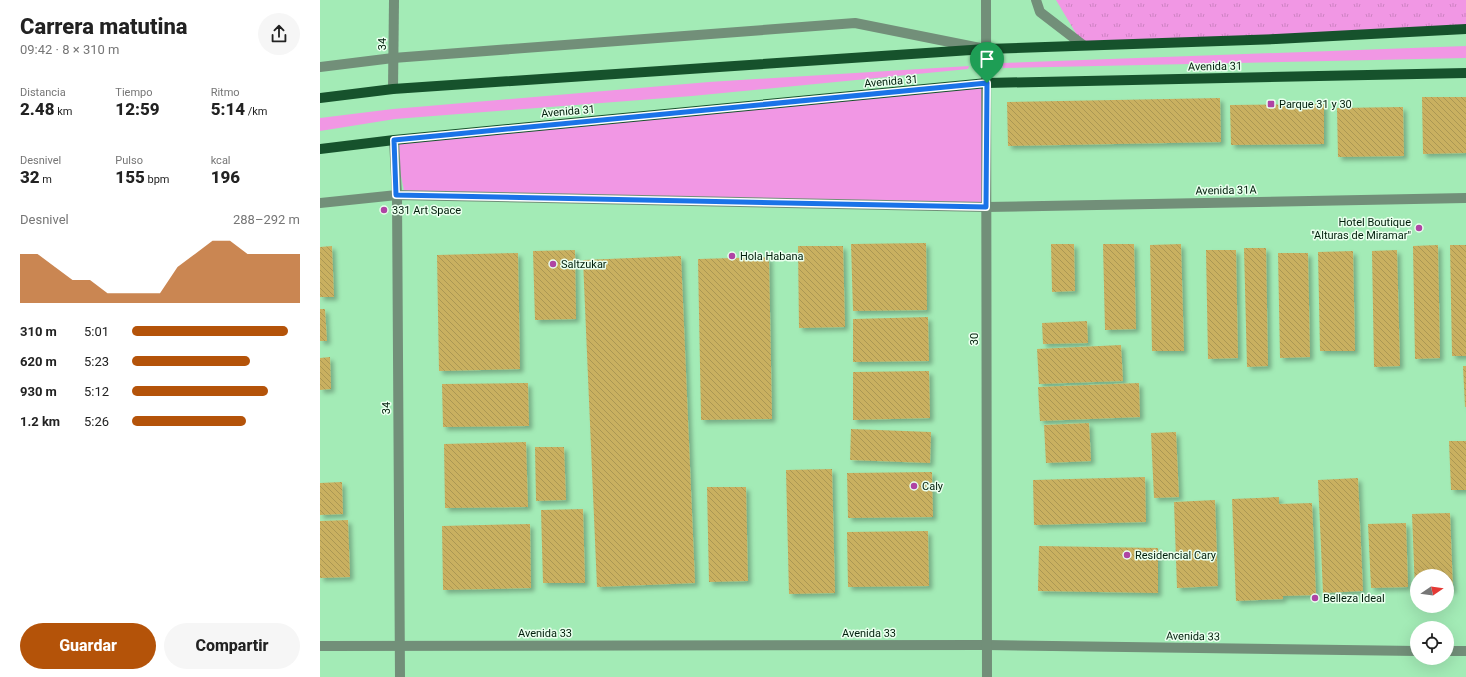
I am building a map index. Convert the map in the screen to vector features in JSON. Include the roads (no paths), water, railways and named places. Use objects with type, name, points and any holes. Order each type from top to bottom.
[{"type":"main road","points":[[320,98],[393,89],[986,49],[1276,39],[1466,29]]},
{"type":"main road","name":"Avenida 31","points":[[320,149],[394,140],[987,83],[1466,73]]},
{"type":"street","name":"34","points":[[393,89],[394,0]]},
{"type":"street","name":"30","points":[[986,0],[987,677]]},
{"type":"street","points":[[1036,0],[1040,12],[1083,45]]},
{"type":"street","points":[[320,67],[394,58],[855,23],[986,49]]},
{"type":"street","name":"34","points":[[394,140],[396,195],[400,677]]},
{"type":"street","points":[[320,203],[396,195],[986,207]]},
{"type":"street","name":"Avenida 31A","points":[[986,207],[1466,198]]},
{"type":"street","name":"Avenida 33","points":[[320,646],[987,645],[1410,651]]},
{"type":"street","points":[[1454,651],[1466,651]]},
{"type":"place","name":"Parque 31 y 30","points":[[1271,104]]},
{"type":"place","name":"331 Art Space","points":[[384,210]]},
{"type":"place","name":"Hotel Boutique \"Alturas de Miramar\"","points":[[1419,228]]},
{"type":"place","name":"Hola Habana","points":[[732,256]]},
{"type":"place","name":"Saltzukar","points":[[553,264]]},
{"type":"place","name":"Caly","points":[[914,486]]},
{"type":"place","name":"Residencial Cary","points":[[1127,555]]},
{"type":"place","name":"Belleza Ideal","points":[[1315,598]]}]
